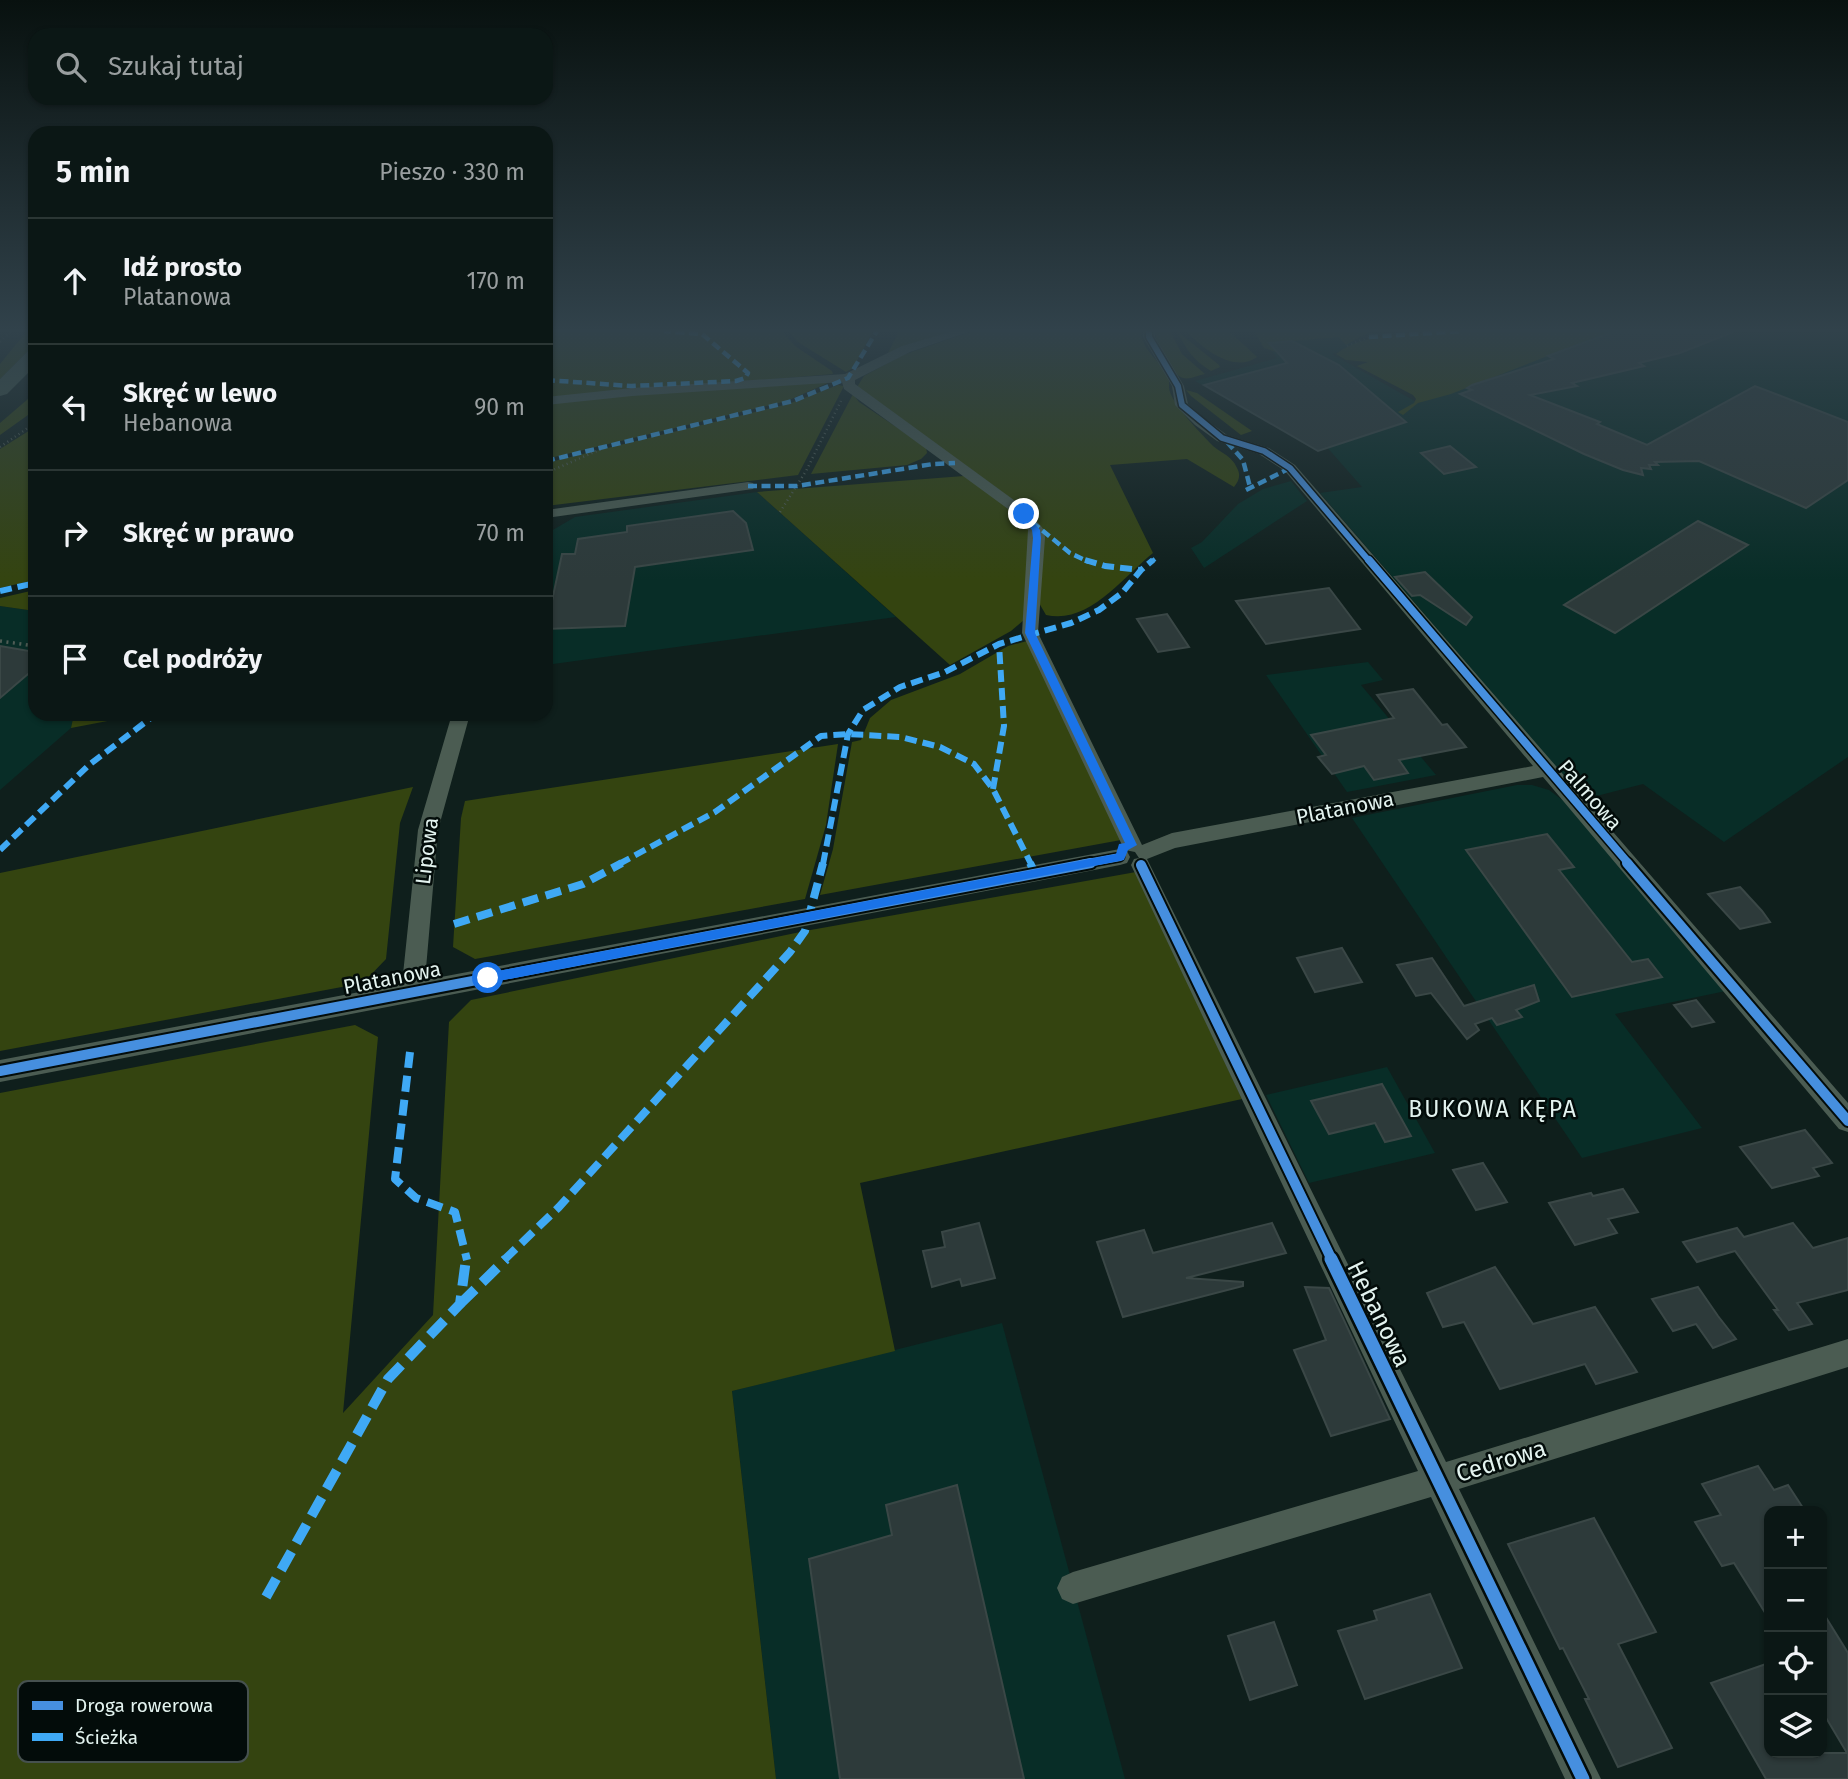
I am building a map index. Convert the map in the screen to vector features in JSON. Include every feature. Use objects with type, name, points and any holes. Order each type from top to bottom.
[{"type":"street","name":"Hebanowa","points":[[887,414],[1032,522],[1037,538],[1030,633],[1134,855],[1583,1779]]},
{"type":"street","name":"Palmowa","points":[[1191,414],[1222,438],[1248,444],[1276,457],[1290,468],[1848,1121]]},
{"type":"street","points":[[553,513],[748,486]]},
{"type":"street","name":"Lipowa","points":[[413,992],[428,830],[459,721]]},
{"type":"street","name":"Platanowa","points":[[0,1071],[1134,855],[1172,841],[1546,770]]},
{"type":"street","name":"Cedrowa","points":[[1073,1588],[1438,1480],[1848,1353]]},
{"type":"path","points":[[0,438],[28,418]]},
{"type":"path","points":[[0,447],[28,429]]},
{"type":"path","points":[[553,469],[606,447]]},
{"type":"path","points":[[780,512],[797,486]]},
{"type":"path","points":[[0,641],[28,645]]},
{"type":"shaded area","points":[[1254,414],[1848,414],[1848,757],[1724,842],[1643,784],[1581,800],[1540,748],[1320,493],[1362,487],[1311,429],[1282,430]]},
{"type":"shaded area","points":[[1291,481],[1307,501],[1204,568],[1191,548],[1202,542],[1238,504],[1263,489]]},
{"type":"shaded area","points":[[757,492],[896,617],[553,664],[553,530],[575,517]]},
{"type":"shaded area","points":[[0,606],[28,610],[28,721],[72,721],[71,728],[0,790]]},
{"type":"shaded area","points":[[1368,662],[1383,680],[1361,685],[1436,775],[1347,792],[1266,675]]},
{"type":"shaded area","points":[[1517,785],[1532,785],[1549,790],[1565,802],[1726,991],[1615,1014],[1702,1128],[1582,1158],[1352,818]]},
{"type":"shaded area","points":[[1387,1067],[1435,1153],[1309,1183],[1266,1095]]},
{"type":"shaded area","points":[[1002,1323],[1125,1779],[776,1779],[732,1391]]},
{"type":"green space","points":[[10,414],[28,414],[0,435],[0,423]]},
{"type":"green space","points":[[553,414],[733,414],[553,457]]},
{"type":"green space","points":[[747,414],[830,414],[798,475],[553,505],[553,461]]},
{"type":"green space","points":[[842,414],[877,414],[926,447],[927,453],[921,459],[907,465],[811,474]]},
{"type":"green space","points":[[894,414],[1184,414],[1210,443],[1235,464],[1239,473],[1234,487],[1187,459],[1110,465],[1153,553],[1091,606],[1062,616],[1046,615],[1039,603],[1043,531],[1027,510]]},
{"type":"green space","points":[[1214,414],[1227,414],[1252,431],[1241,435]]},
{"type":"green space","points":[[28,431],[28,582],[0,588],[0,449]]},
{"type":"green space","points":[[964,476],[1018,513],[1030,533],[1024,620],[1011,631],[950,665],[757,492]]},
{"type":"green space","points":[[28,592],[28,610],[0,606],[0,598]]},
{"type":"green space","points":[[1027,641],[1121,840],[820,895],[833,849],[852,742],[861,740],[870,718],[891,700],[960,674],[1008,646]]},
{"type":"green space","points":[[72,721],[108,721],[71,728]]},
{"type":"green space","points":[[838,744],[826,825],[805,899],[475,959],[453,947],[461,818],[465,801]]},
{"type":"green space","points":[[413,787],[400,823],[386,959],[363,983],[0,1051],[0,873]]},
{"type":"green space","points":[[1136,872],[1242,1099],[860,1183],[895,1351],[732,1391],[776,1779],[0,1779],[0,1093],[355,1025],[378,1037],[343,1413],[433,1315],[449,1022],[471,1000],[805,931]]},
{"type":"building","points":[[1254,414],[1397,414],[1406,422],[1318,451]]},
{"type":"building","points":[[1501,414],[1579,414],[1647,445],[1704,414],[1827,414],[1848,422],[1848,480],[1806,508],[1699,461],[1655,462],[1658,465],[1649,465],[1651,469],[1641,468],[1643,475],[1584,454]]},
{"type":"building","points":[[1450,446],[1476,467],[1444,474],[1421,453]]},
{"type":"building","points":[[733,511],[746,523],[753,550],[635,567],[625,626],[553,629],[553,596],[562,554],[575,554],[578,539],[627,532],[627,526]]},
{"type":"building","points":[[1698,521],[1748,545],[1615,633],[1564,605]]},
{"type":"building","points":[[1425,572],[1472,617],[1466,625],[1420,595],[1412,596],[1395,577]]},
{"type":"building","points":[[1329,588],[1360,629],[1266,644],[1236,601]]},
{"type":"building","points":[[1167,614],[1189,647],[1158,652],[1137,619]]},
{"type":"building","points":[[0,646],[28,651],[28,674],[0,698]]},
{"type":"building","points":[[1413,689],[1442,725],[1447,724],[1466,747],[1399,760],[1408,773],[1374,780],[1364,766],[1332,774],[1318,757],[1326,755],[1311,735],[1394,718],[1377,695]]},
{"type":"building","points":[[1547,834],[1574,867],[1559,870],[1632,962],[1648,959],[1662,977],[1572,997],[1466,850]]},
{"type":"building","points":[[1740,887],[1770,922],[1740,929],[1708,894]]},
{"type":"building","points":[[1342,948],[1362,982],[1315,992],[1297,958]]},
{"type":"building","points":[[1432,958],[1464,1006],[1534,985],[1539,1001],[1516,1010],[1522,1017],[1497,1025],[1492,1018],[1475,1024],[1479,1030],[1467,1039],[1431,993],[1416,996],[1397,965]]},
{"type":"building","points":[[1696,1000],[1714,1022],[1692,1027],[1674,1005]]},
{"type":"building","points":[[1382,1084],[1411,1136],[1385,1142],[1375,1123],[1329,1134],[1311,1101]]},
{"type":"building","points":[[1805,1130],[1832,1163],[1813,1168],[1819,1176],[1772,1188],[1740,1147]]},
{"type":"building","points":[[1483,1163],[1507,1202],[1476,1210],[1453,1170]]},
{"type":"building","points":[[1623,1189],[1638,1212],[1608,1219],[1617,1233],[1575,1245],[1549,1203],[1591,1193],[1593,1196]]},
{"type":"building","points":[[979,1223],[995,1278],[962,1286],[960,1279],[932,1287],[923,1251],[945,1247],[942,1232]]},
{"type":"building","points":[[1272,1223],[1286,1253],[1186,1278],[1243,1282],[1243,1286],[1123,1317],[1097,1242],[1144,1230],[1153,1253]]},
{"type":"building","points":[[1793,1223],[1813,1248],[1848,1238],[1848,1290],[1797,1303],[1812,1324],[1789,1330],[1774,1310],[1778,1310],[1735,1251],[1697,1262],[1683,1242],[1737,1228],[1744,1237]]},
{"type":"building","points":[[1495,1267],[1533,1324],[1595,1307],[1637,1372],[1596,1384],[1585,1364],[1500,1389],[1464,1322],[1443,1327],[1427,1293]]},
{"type":"building","points":[[1305,1287],[1329,1288],[1390,1419],[1331,1436],[1294,1350],[1326,1340]]},
{"type":"building","points":[[1698,1287],[1736,1339],[1713,1348],[1696,1324],[1673,1331],[1652,1299]]},
{"type":"building","points":[[1758,1466],[1774,1490],[1788,1485],[1802,1506],[1764,1506],[1764,1611],[1734,1563],[1722,1566],[1695,1522],[1721,1515],[1702,1484]]},
{"type":"building","points":[[957,1485],[1024,1779],[840,1779],[809,1559],[892,1535],[886,1505]]},
{"type":"building","points":[[1594,1518],[1656,1632],[1618,1644],[1672,1748],[1618,1767],[1585,1699],[1589,1699],[1563,1648],[1560,1649],[1508,1544]]},
{"type":"building","points":[[1430,1594],[1462,1668],[1365,1699],[1338,1631],[1377,1620],[1374,1611]]},
{"type":"building","points":[[1827,1619],[1848,1653],[1848,1779],[1766,1779],[1711,1683],[1764,1665],[1764,1758],[1827,1758],[1827,1753],[1847,1753],[1827,1719]]},
{"type":"building","points":[[1274,1622],[1297,1685],[1250,1700],[1228,1636]]},
{"type":"marked path","points":[[553,459],[739,414]]},
{"type":"marked path","points":[[1227,442],[1243,460],[1250,487]]},
{"type":"marked path","points":[[748,486],[797,486],[933,464],[955,463]]},
{"type":"marked path","points":[[1246,490],[1290,468]]},
{"type":"marked path","points":[[1032,522],[1080,559],[1121,569],[1141,570]]},
{"type":"marked path","points":[[460,1304],[559,1207],[790,952],[805,931],[829,842],[848,734],[863,710],[900,687],[945,672],[999,644],[1071,623],[1099,610],[1122,593],[1141,570],[1155,559]]},
{"type":"marked path","points":[[0,591],[28,585]]},
{"type":"marked path","points":[[993,789],[1004,726],[999,644]]},
{"type":"marked path","points":[[0,850],[89,765],[147,721]]},
{"type":"marked path","points":[[454,924],[583,884],[715,812],[821,736],[848,734],[901,737],[940,747],[974,764],[993,789],[1035,873]]},
{"type":"marked path","points":[[266,1597],[388,1379],[460,1304],[467,1261],[455,1212],[416,1198],[395,1179],[410,1052]]},
{"type":"cycle path","points":[[1192,414],[1222,438],[1264,451],[1290,468],[1848,1121]]},
{"type":"cycle path","points":[[0,1071],[1120,857]]},
{"type":"cycle path","points":[[1141,865],[1583,1779]]},
{"type":"district","name":"BUKOWA KĘPA","points":[[1493,1109]]},
{"type":"route","points":[[488,978],[1120,857],[1119,853],[1123,847],[1132,845],[1030,633],[1037,538],[1032,522],[1024,514]]}]
